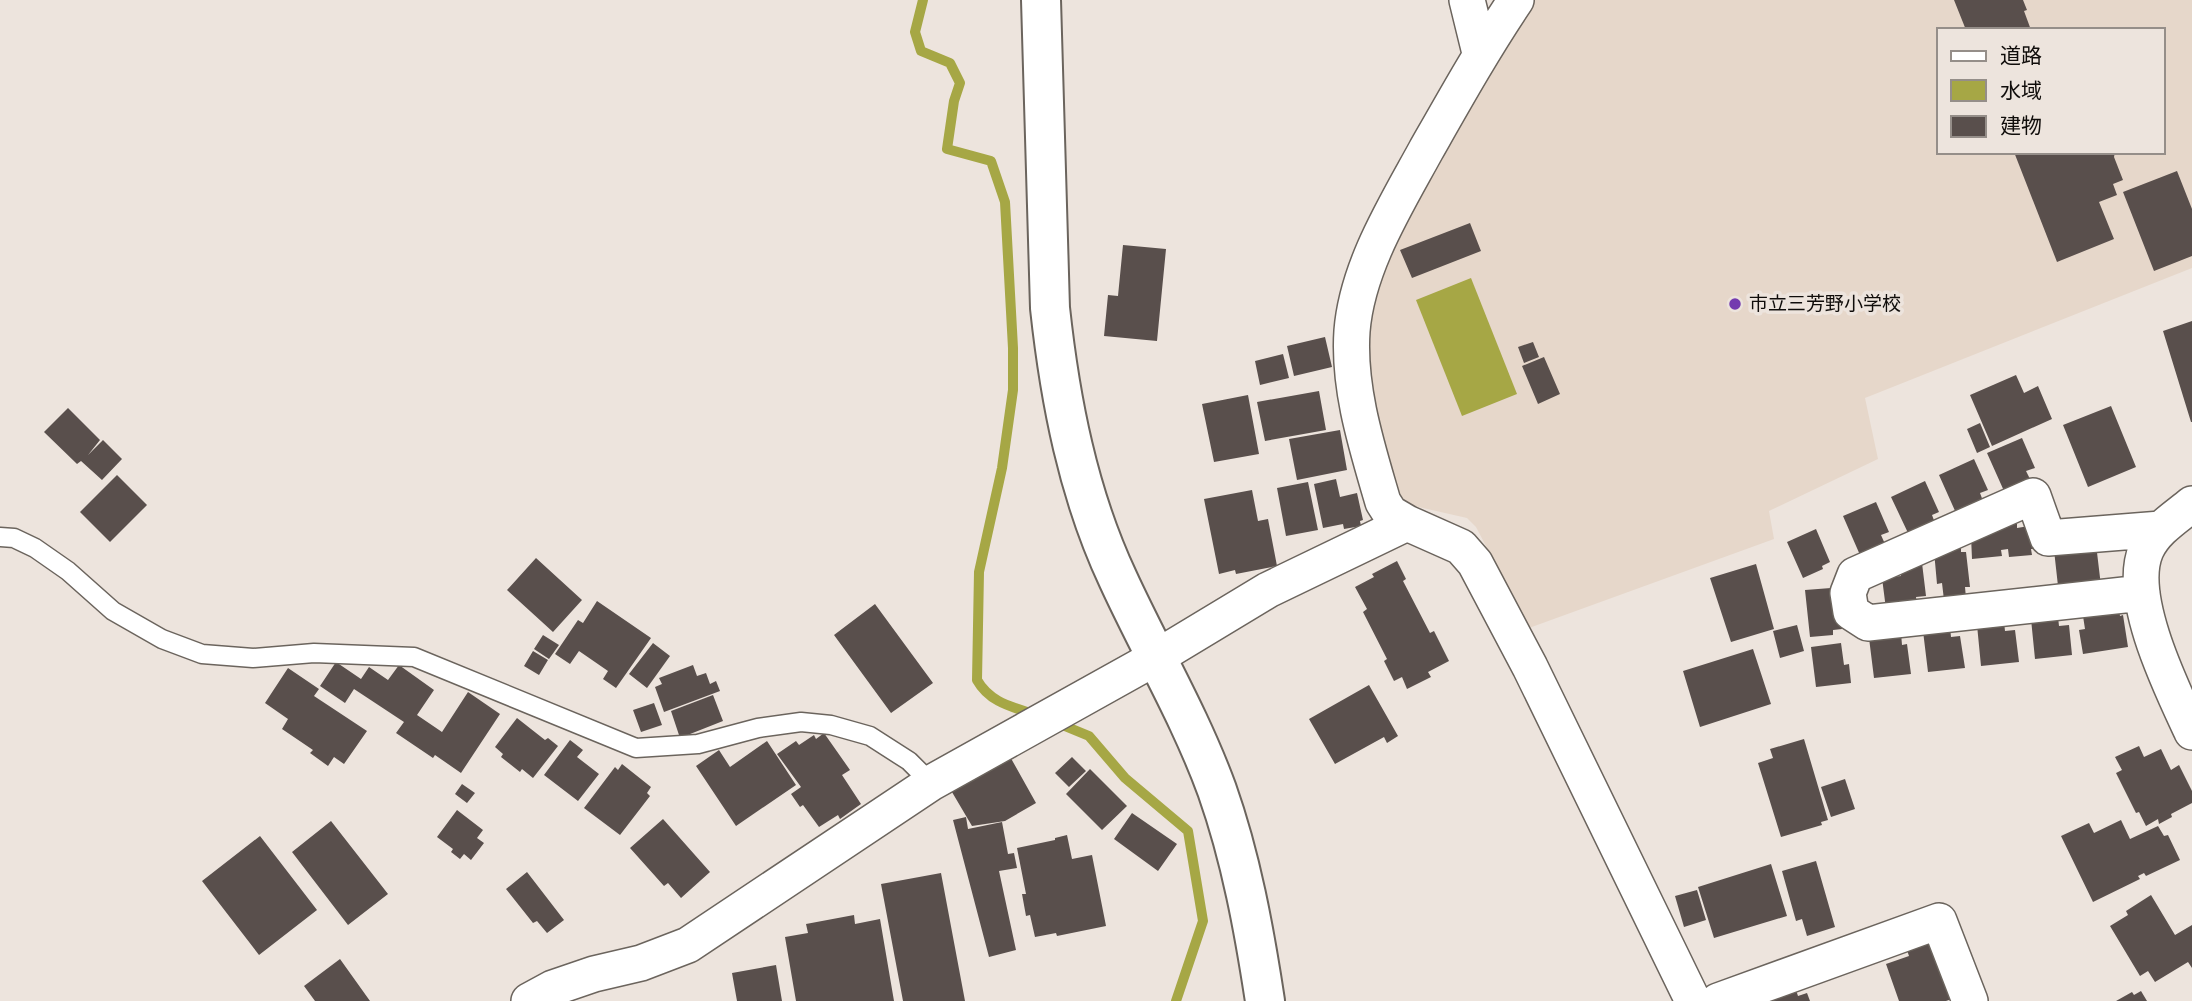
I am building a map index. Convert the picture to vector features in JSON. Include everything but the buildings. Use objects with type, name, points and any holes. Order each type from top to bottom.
[{"type":"street","points":[[1041,0],[1050,308],[1068,427],[1098,530],[1117,578],[1193,730],[1233,838],[1254,933],[1265,1001]]},
{"type":"street","points":[[1467,0],[1480,53]]},
{"type":"street","points":[[1516,0],[1480,53],[1412,176],[1375,250],[1355,310],[1352,332],[1360,422],[1383,502],[1390,513],[1461,547],[1475,563],[1530,667],[1693,1001]]},
{"type":"street","points":[[2143,593],[1868,623],[1851,612],[1848,593],[1855,575],[2033,496],[2048,538],[2161,529]]},
{"type":"street","points":[[2192,505],[2161,529],[2146,550],[2143,566],[2143,593],[2158,658],[2192,732]]},
{"type":"street","points":[[529,1001],[553,988],[594,974],[641,963],[688,945],[931,783],[1157,657],[1268,590],[1407,523]]},
{"type":"street","points":[[1718,1001],[1939,921],[1970,1001]]},
{"type":"lane","points":[[0,537],[14,538],[35,548],[68,571],[113,611],[162,639],[202,654],[253,658],[314,653],[414,657],[636,748],[698,744],[758,728],[801,722],[831,725],[870,736],[909,761],[931,783]]},
{"type":"shaded area","name":"市立三芳野小学校","points":[[1530,0],[2192,0],[2192,268],[1865,398],[1878,459],[1769,511],[1774,539],[1529,628],[1476,527],[1467,518],[1401,503],[1374,412],[1365,324],[1404,217]]},
{"type":"water","points":[[1471,278],[1517,394],[1462,416],[1416,300]]},
{"type":"waterway","points":[[923,0],[915,32],[921,51],[950,63],[960,83],[954,101],[947,149],[991,161],[1005,202],[1013,390],[1002,468],[979,572],[977,680],[995,699],[1036,715]]},
{"type":"waterway","points":[[1055,722],[1089,736],[1125,778],[1188,831],[1203,921],[1176,1001]]},
{"type":"place","name":"市立三芳野小学校","points":[[1735,304]]}]
